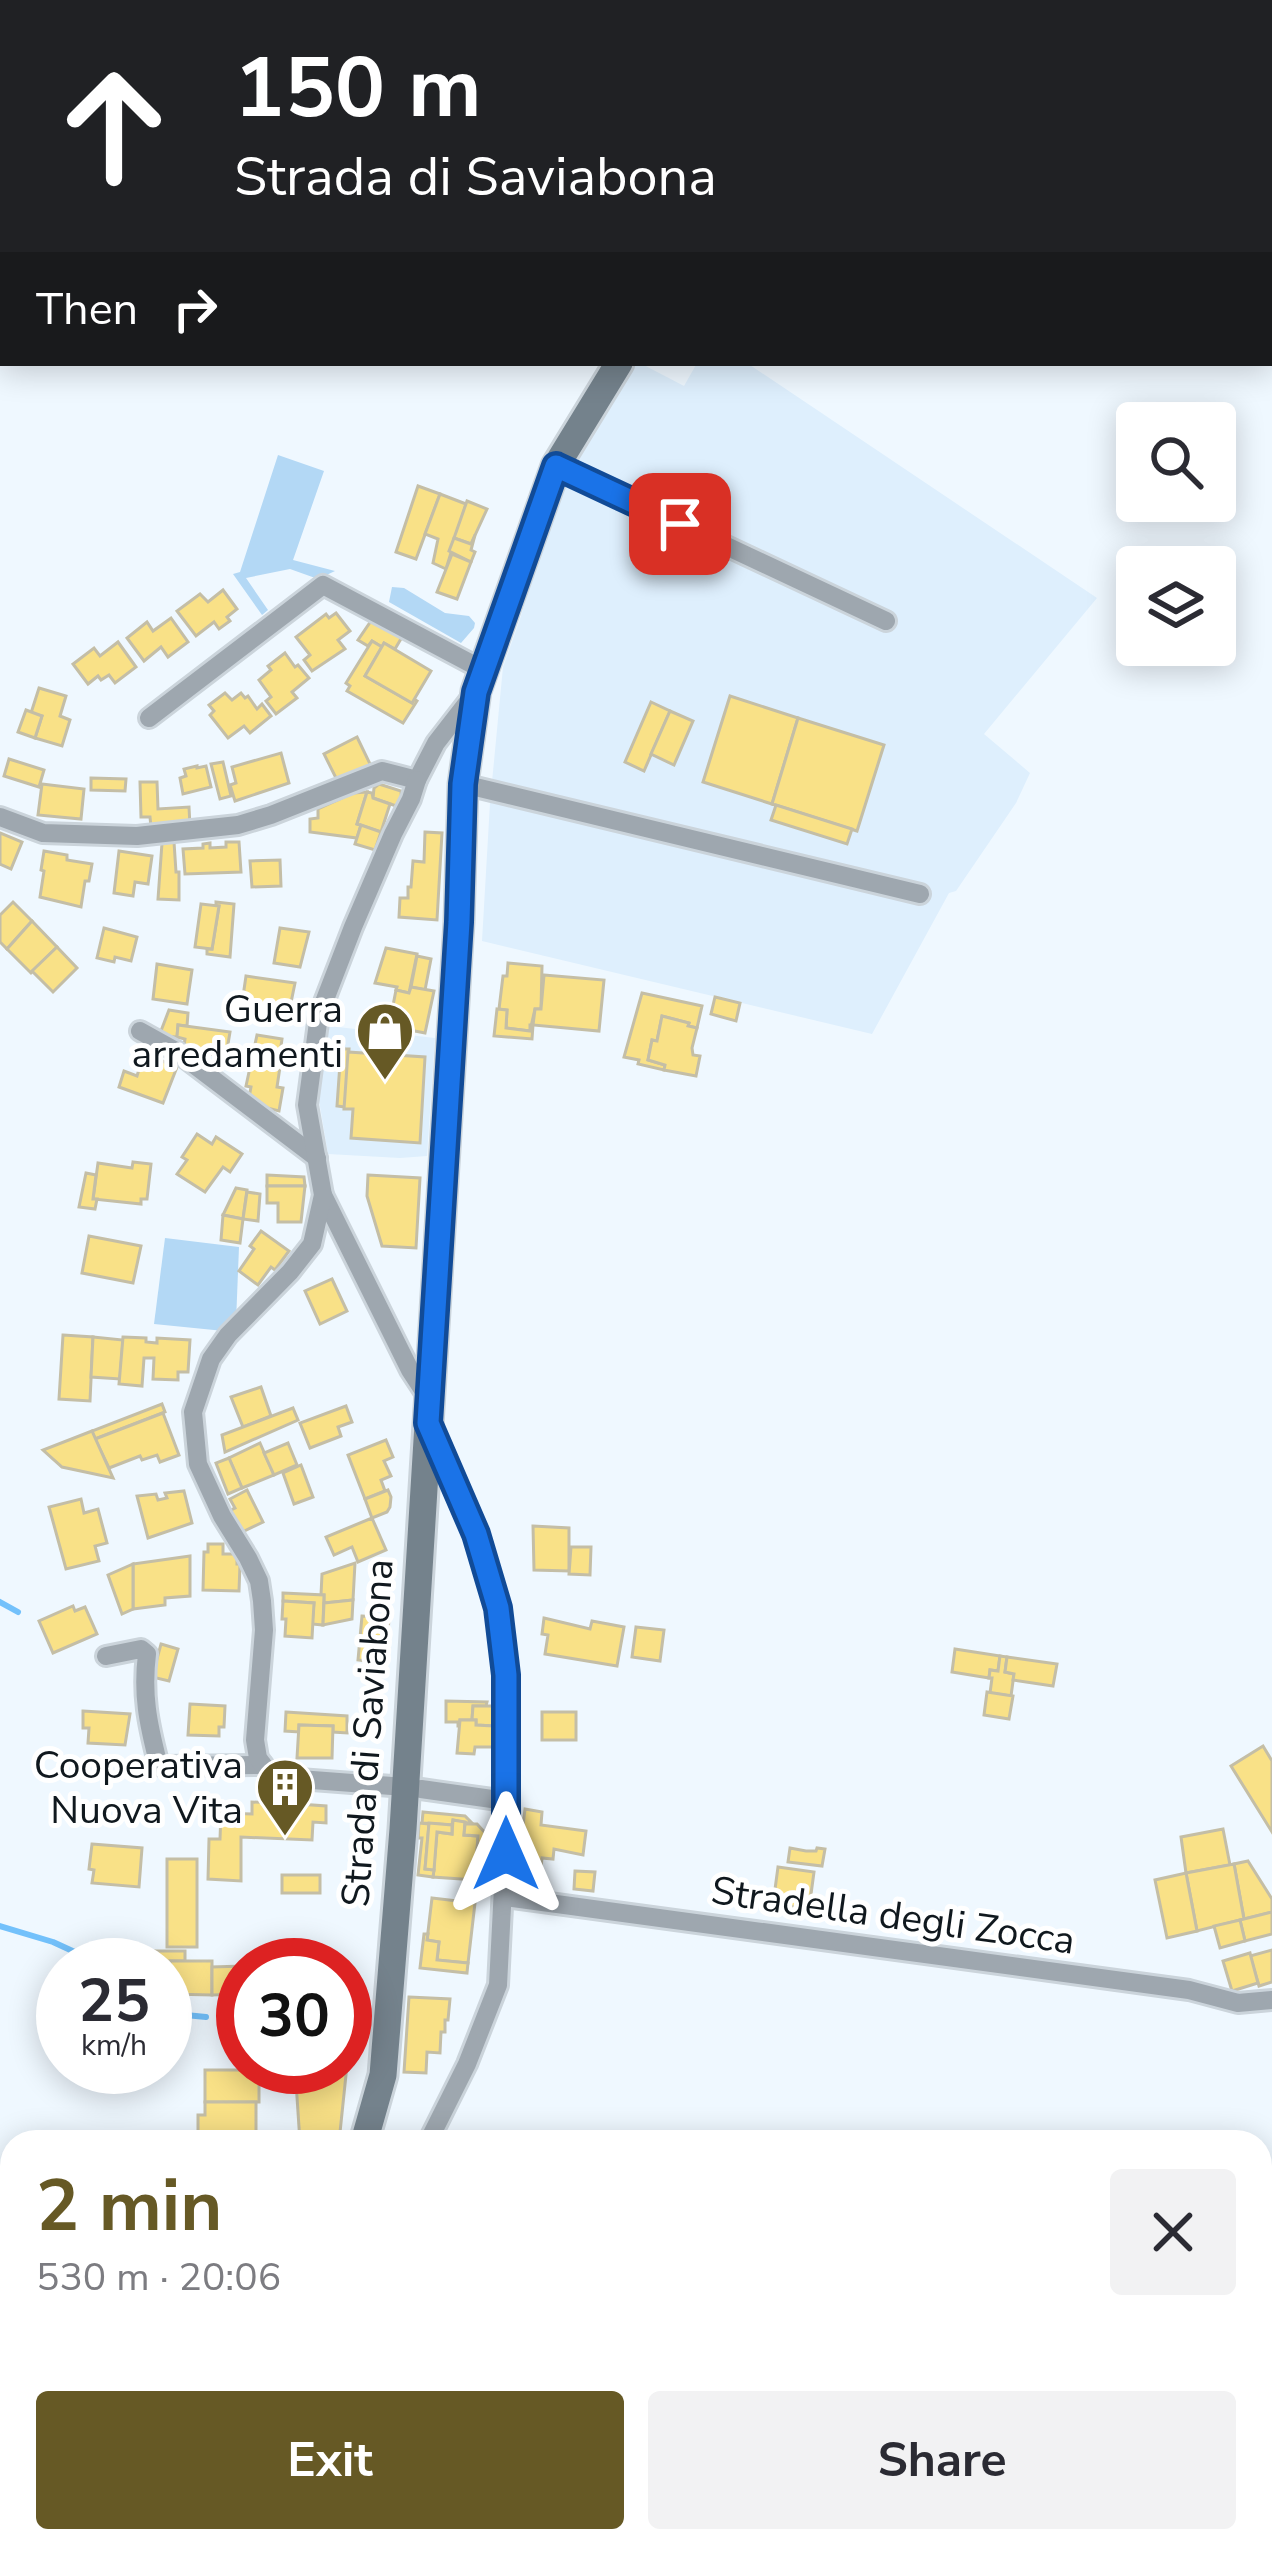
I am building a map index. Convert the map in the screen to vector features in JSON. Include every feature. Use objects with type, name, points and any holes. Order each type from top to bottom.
[{"type":"street","name":"Strada di Saviabona","points":[[367,2130],[383,2075],[413,1788],[418,1544],[458,945],[463,784],[479,681],[556,466],[617,366]]},
{"type":"street","points":[[556,466],[886,621]]},
{"type":"street","points":[[149,718],[323,585],[479,681],[417,780],[353,927],[319,1015],[307,1105],[323,1196],[429,1411],[476,1534],[498,1608],[506,1675],[505,1897],[498,1984],[434,2130]]},
{"type":"street","points":[[0,817],[43,833],[137,836],[238,826],[382,771],[417,780]]},
{"type":"street","points":[[463,784],[920,894]]},
{"type":"street","points":[[140,1031],[229,1089],[316,1158]]},
{"type":"street","points":[[323,1196],[312,1244],[228,1335],[211,1360],[193,1412],[198,1464],[259,1581],[264,1630],[255,1740],[258,1758],[268,1772],[286,1778],[506,1801]]},
{"type":"street","points":[[106,1656],[141,1648],[147,1654],[146,1712],[162,1766],[263,1765]]},
{"type":"street","name":"Stradella degli Zocca","points":[[505,1897],[1189,1990],[1238,2003],[1272,2000]]},
{"type":"shaded area","points":[[623,366],[646,366],[684,386],[695,366],[751,366],[1097,598],[984,734],[1030,773],[1016,803],[956,891],[949,893],[872,1034],[482,941],[503,667],[560,482]]},
{"type":"shaded area","points":[[278,455],[324,471],[293,560],[335,571],[318,579],[290,569],[246,578],[268,610],[262,615],[233,574],[240,572]]},
{"type":"shaded area","points":[[392,587],[404,588],[445,613],[469,616],[474,628],[461,643],[389,602]]},
{"type":"shaded area","points":[[320,1025],[435,1038],[427,1156],[328,1154],[316,1083]]},
{"type":"shaded area","points":[[165,1238],[239,1247],[236,1322],[224,1331],[154,1324]]},
{"type":"building","points":[[418,486],[440,494],[416,559],[396,552]]},
{"type":"building","points":[[440,494],[466,504],[446,569],[433,563],[438,539],[425,534]]},
{"type":"building","points":[[467,501],[487,509],[471,544],[454,538]]},
{"type":"building","points":[[475,535],[471,562],[449,551],[454,538],[471,544]]},
{"type":"building","points":[[452,554],[471,562],[457,599],[437,592]]},
{"type":"building","points":[[223,590],[237,609],[227,617],[230,621],[219,629],[214,622],[196,636],[177,611],[200,594],[208,602]]},
{"type":"building","points":[[336,613],[350,631],[338,640],[345,649],[312,671],[304,660],[310,655],[296,637],[326,614],[329,618]]},
{"type":"building","points":[[171,618],[188,642],[168,657],[161,647],[144,661],[127,638],[147,622],[153,631]]},
{"type":"building","points":[[371,621],[402,637],[395,649],[358,640]]},
{"type":"building","points":[[372,641],[382,647],[365,676],[412,703],[417,701],[403,723],[347,691],[346,683]]},
{"type":"building","points":[[118,642],[136,667],[115,683],[109,675],[88,684],[73,664],[94,648],[100,656]]},
{"type":"building","points":[[384,643],[431,671],[412,703],[365,676]]},
{"type":"building","points":[[285,653],[309,678],[292,692],[297,698],[276,714],[259,680]]},
{"type":"building","points":[[39,688],[66,696],[60,716],[70,720],[62,746],[35,738],[42,716],[31,713]]},
{"type":"building","points":[[225,693],[232,700],[241,693],[248,696],[257,709],[262,704],[271,716],[250,733],[244,726],[228,738],[210,715],[214,711],[209,705]]},
{"type":"building","points":[[730,696],[798,718],[772,804],[703,782]]},
{"type":"building","points":[[651,702],[670,711],[644,771],[625,762]]},
{"type":"building","points":[[26,710],[42,716],[35,738],[18,732]]},
{"type":"building","points":[[670,711],[693,721],[674,765],[651,754]]},
{"type":"building","points":[[798,718],[884,745],[857,831],[772,804]]},
{"type":"building","points":[[357,737],[371,766],[338,782],[324,754]]},
{"type":"building","points":[[281,753],[289,783],[235,801],[232,767]]},
{"type":"building","points":[[9,759],[44,770],[39,787],[4,776]]},
{"type":"building","points":[[223,762],[231,796],[220,799],[211,764]]},
{"type":"building","points":[[206,766],[211,787],[183,794],[180,778],[186,776],[184,769]]},
{"type":"building","points":[[91,778],[126,779],[125,791],[91,790]]},
{"type":"building","points":[[140,782],[157,782],[158,809],[189,807],[190,826],[151,827],[150,817],[141,817]]},
{"type":"building","points":[[42,784],[84,789],[81,819],[38,815]]},
{"type":"building","points":[[379,784],[401,791],[402,808],[373,798]]},
{"type":"building","points":[[367,792],[357,838],[310,832],[310,819],[318,818],[318,809],[353,793]]},
{"type":"building","points":[[367,792],[390,804],[381,832],[357,824]]},
{"type":"building","points":[[776,805],[852,829],[847,844],[771,820]]},
{"type":"building","points":[[361,825],[381,832],[375,850],[355,844]]},
{"type":"building","points":[[425,832],[442,833],[437,920],[399,917],[400,898],[408,898],[411,887],[413,861],[424,862]]},
{"type":"building","points":[[0,833],[22,842],[11,869],[0,864]]},
{"type":"building","points":[[174,842],[179,900],[158,899],[162,843]]},
{"type":"building","points":[[226,842],[239,842],[241,872],[185,874],[183,849],[210,843],[210,848],[226,847]]},
{"type":"building","points":[[44,851],[92,864],[81,907],[40,897]]},
{"type":"building","points":[[119,851],[152,856],[148,884],[135,882],[133,896],[114,893]]},
{"type":"building","points":[[280,860],[281,886],[252,887],[250,861]]},
{"type":"building","points":[[13,902],[32,921],[7,949],[0,942],[0,915]]},
{"type":"building","points":[[216,902],[234,904],[230,957],[207,954],[212,949]]},
{"type":"building","points":[[201,904],[219,906],[212,949],[195,947]]},
{"type":"building","points":[[32,921],[57,947],[31,973],[7,949]]},
{"type":"building","points":[[104,928],[137,937],[131,961],[97,958]]},
{"type":"building","points":[[280,928],[309,932],[300,967],[274,963]]},
{"type":"building","points":[[57,947],[77,968],[53,992],[32,971]]},
{"type":"building","points":[[386,948],[417,954],[409,993],[375,983]]},
{"type":"building","points":[[417,956],[431,959],[425,990],[411,987]]},
{"type":"building","points":[[508,963],[542,966],[541,1009],[535,1009],[530,1031],[506,1028],[507,1010],[499,1009]]},
{"type":"building","points":[[157,964],[192,970],[187,1004],[153,999]]},
{"type":"building","points":[[544,975],[604,980],[599,1031],[533,1025],[535,1009],[541,1009]]},
{"type":"building","points":[[246,976],[295,983],[288,1017],[241,1010]]},
{"type":"building","points":[[411,987],[434,991],[425,1033],[389,1026],[396,990],[409,993]]},
{"type":"building","points":[[642,993],[702,1006],[697,1028],[662,1016],[648,1060],[665,1065],[664,1070],[624,1057]]},
{"type":"building","points":[[715,997],[740,1003],[736,1021],[711,1014]]},
{"type":"building","points":[[497,1009],[507,1010],[506,1028],[530,1031],[533,1025],[532,1039],[494,1036]]},
{"type":"building","points":[[169,1010],[188,1013],[187,1026],[178,1025],[177,1037],[159,1036]]},
{"type":"building","points":[[662,1016],[697,1028],[692,1048],[693,1055],[700,1056],[696,1076],[664,1070],[665,1065],[648,1060]]},
{"type":"building","points":[[178,1025],[230,1032],[226,1056],[183,1051],[185,1039],[177,1037]]},
{"type":"building","points":[[257,1035],[282,1039],[279,1111],[248,1103],[251,1087],[246,1086]]},
{"type":"building","points":[[341,1049],[349,1049],[345,1107],[337,1106]]},
{"type":"building","name":"Guerra arredamenti","points":[[348,1052],[425,1057],[420,1143],[351,1138],[353,1109],[344,1109]]},
{"type":"building","points":[[155,1058],[177,1067],[163,1103],[119,1087],[124,1071],[137,1076],[141,1063],[152,1067]]},
{"type":"building","points":[[197,1134],[212,1144],[216,1137],[242,1154],[230,1172],[223,1167],[205,1192],[177,1174]]},
{"type":"building","points":[[133,1162],[151,1164],[147,1199],[141,1199],[141,1204],[93,1199],[98,1163],[132,1168]]},
{"type":"building","points":[[86,1173],[96,1175],[95,1209],[79,1207]]},
{"type":"building","points":[[267,1175],[304,1177],[305,1186],[267,1186]]},
{"type":"building","points":[[368,1175],[420,1178],[416,1248],[382,1246],[367,1196]]},
{"type":"building","points":[[267,1186],[305,1186],[301,1222],[278,1222],[278,1203],[267,1203]]},
{"type":"building","points":[[236,1188],[247,1190],[243,1219],[223,1215]]},
{"type":"building","points":[[247,1192],[260,1194],[258,1221],[243,1219]]},
{"type":"building","points":[[223,1215],[243,1219],[240,1243],[221,1240]]},
{"type":"building","points":[[261,1231],[289,1251],[258,1285],[239,1271]]},
{"type":"building","points":[[89,1236],[141,1246],[133,1283],[82,1273]]},
{"type":"building","points":[[332,1279],[347,1311],[320,1324],[305,1291]]},
{"type":"building","points":[[63,1335],[93,1337],[90,1401],[59,1399]]},
{"type":"building","points":[[93,1337],[123,1340],[120,1379],[91,1377]]},
{"type":"building","points":[[123,1337],[157,1343],[157,1338],[190,1340],[188,1372],[178,1372],[178,1380],[153,1379],[154,1358],[144,1358],[142,1386],[119,1384]]},
{"type":"building","points":[[261,1387],[271,1416],[243,1427],[231,1397]]},
{"type":"building","points":[[162,1404],[165,1412],[95,1439],[92,1431]]},
{"type":"building","points":[[346,1406],[352,1422],[338,1427],[341,1436],[310,1448],[300,1423]]},
{"type":"building","points":[[293,1408],[298,1420],[225,1452],[222,1435]]},
{"type":"building","points":[[163,1413],[179,1455],[160,1462],[157,1455],[142,1460],[140,1456],[109,1468],[95,1439]]},
{"type":"building","points":[[92,1431],[113,1478],[62,1467],[43,1450]]},
{"type":"building","points":[[386,1440],[393,1457],[384,1461],[391,1476],[381,1480],[385,1491],[365,1499],[348,1455]]},
{"type":"building","points":[[260,1443],[274,1475],[242,1488],[229,1458]]},
{"type":"building","points":[[288,1443],[297,1465],[274,1475],[264,1453]]},
{"type":"building","points":[[229,1458],[242,1488],[228,1494],[216,1463]]},
{"type":"building","points":[[301,1465],[313,1497],[294,1504],[283,1473]]},
{"type":"building","points":[[247,1490],[263,1522],[238,1534],[227,1512],[235,1508],[230,1499]]},
{"type":"building","points":[[388,1490],[390,1507],[372,1518],[365,1499]]},
{"type":"building","points":[[184,1491],[192,1523],[148,1538],[137,1496],[156,1494],[158,1500],[167,1498],[165,1493]]},
{"type":"building","points":[[81,1499],[84,1513],[98,1509],[107,1543],[95,1546],[99,1561],[66,1569],[49,1507]]},
{"type":"building","points":[[372,1518],[386,1550],[358,1562],[352,1547],[334,1555],[326,1537]]},
{"type":"building","points":[[533,1526],[569,1528],[569,1571],[534,1570]]},
{"type":"building","points":[[208,1544],[223,1544],[223,1554],[237,1554],[239,1591],[203,1590]]},
{"type":"building","points":[[571,1547],[591,1547],[590,1575],[569,1574]]},
{"type":"building","points":[[190,1556],[190,1596],[165,1598],[165,1605],[133,1609],[133,1564]]},
{"type":"building","points":[[355,1563],[353,1600],[324,1603],[322,1574]]},
{"type":"building","points":[[133,1564],[133,1609],[122,1614],[108,1575]]},
{"type":"building","points":[[283,1593],[324,1595],[323,1625],[312,1624],[314,1603],[283,1601]]},
{"type":"building","points":[[353,1600],[352,1619],[323,1625],[324,1603]]},
{"type":"building","points":[[283,1601],[314,1603],[312,1638],[285,1636]]},
{"type":"building","points":[[73,1606],[75,1611],[85,1607],[97,1634],[53,1653],[39,1621]]},
{"type":"building","points":[[362,1616],[389,1618],[386,1663],[358,1660]]},
{"type":"building","points":[[544,1618],[590,1629],[592,1621],[624,1627],[617,1666],[545,1654]]},
{"type":"building","points":[[636,1627],[664,1630],[660,1661],[632,1657]]},
{"type":"building","points":[[161,1644],[178,1649],[169,1681],[152,1677]]},
{"type":"building","points":[[955,1649],[1000,1656],[998,1671],[990,1670],[989,1678],[952,1672]]},
{"type":"building","points":[[1000,1656],[1007,1657],[1005,1672],[1014,1674],[1011,1696],[990,1693],[990,1670],[998,1671]]},
{"type":"building","points":[[1007,1657],[1057,1664],[1053,1686],[1013,1680],[1014,1674],[1005,1672]]},
{"type":"building","points":[[987,1692],[1013,1696],[1009,1719],[984,1715]]},
{"type":"building","points":[[446,1701],[487,1702],[473,1706],[472,1720],[460,1720],[458,1726],[458,1722],[446,1722]]},
{"type":"building","points":[[190,1704],[225,1706],[219,1736],[188,1735]]},
{"type":"building","points":[[473,1706],[494,1706],[494,1726],[476,1725]]},
{"type":"building","points":[[83,1711],[130,1714],[125,1745],[88,1743]]},
{"type":"building","points":[[286,1712],[347,1716],[347,1733],[333,1732],[333,1726],[299,1725],[299,1732],[285,1731]]},
{"type":"building","points":[[542,1712],[576,1712],[576,1740],[542,1740]]},
{"type":"building","points":[[460,1720],[494,1726],[493,1747],[475,1747],[474,1754],[457,1753]]},
{"type":"building","points":[[299,1725],[333,1726],[332,1758],[297,1758]]},
{"type":"building","points":[[1263,1746],[1272,1761],[1272,1832],[1231,1766]]},
{"type":"building","name":"Cooperativa Nuova Vita","points":[[273,1794],[299,1795],[299,1804],[326,1806],[326,1823],[313,1822],[312,1840],[241,1837],[241,1881],[208,1879],[209,1839],[220,1839],[221,1813],[252,1814],[252,1802],[274,1803]]},
{"type":"building","points":[[525,1809],[542,1812],[541,1825],[586,1831],[583,1855],[554,1849],[553,1859],[542,1858],[541,1867],[536,1867],[535,1878],[517,1876]]},
{"type":"building","points":[[423,1812],[465,1816],[473,1824],[453,1820],[452,1825],[422,1823]]},
{"type":"building","points":[[453,1820],[465,1822],[464,1835],[478,1836],[475,1880],[433,1877],[437,1832],[452,1834]]},
{"type":"building","points":[[419,1823],[429,1824],[425,1869],[434,1870],[433,1877],[418,1875]]},
{"type":"building","points":[[429,1823],[452,1825],[452,1834],[437,1832],[434,1870],[425,1869]]},
{"type":"building","points":[[465,1824],[477,1824],[488,1836],[484,1881],[475,1880],[478,1836],[464,1835]]},
{"type":"building","points":[[1223,1829],[1230,1865],[1186,1873],[1181,1837]]},
{"type":"building","points":[[92,1844],[142,1848],[139,1887],[92,1883]]},
{"type":"building","points":[[790,1848],[825,1849],[822,1866],[788,1862]]},
{"type":"building","points":[[167,1859],[197,1859],[197,1947],[192,1947],[192,1938],[167,1938]]},
{"type":"building","points":[[1248,1861],[1272,1899],[1272,1912],[1244,1919],[1234,1864]]},
{"type":"building","points":[[1234,1864],[1244,1919],[1197,1931],[1186,1873]]},
{"type":"building","points":[[778,1867],[814,1872],[809,1909],[773,1904]]},
{"type":"building","points":[[575,1871],[595,1872],[593,1891],[574,1889]]},
{"type":"building","points":[[1186,1873],[1197,1931],[1167,1938],[1155,1880]]},
{"type":"building","points":[[282,1875],[320,1875],[320,1893],[282,1893]]},
{"type":"building","points":[[432,1898],[475,1903],[468,1963],[437,1960],[439,1942],[427,1940]]},
{"type":"building","points":[[1272,1912],[1272,1934],[1245,1941],[1240,1920]]},
{"type":"building","points":[[1240,1920],[1245,1941],[1220,1948],[1214,1926]]},
{"type":"building","points":[[424,1934],[427,1940],[439,1942],[437,1960],[468,1963],[467,1973],[420,1968]]},
{"type":"building","points":[[1272,1950],[1272,1982],[1259,1986],[1250,1956]]},
{"type":"building","points":[[1250,1953],[1258,1983],[1232,1991],[1223,1961]]},
{"type":"building","points":[[192,1961],[212,1961],[212,1995],[192,1995]]},
{"type":"building","points":[[212,1967],[216,1967],[216,1995],[212,1995]]},
{"type":"building","points":[[409,1997],[450,1999],[440,2053],[427,2052],[426,2073],[404,2072]]},
{"type":"building","points":[[205,2070],[216,2070],[216,2094],[259,2094],[259,2102],[205,2102]]},
{"type":"building","points":[[297,2094],[344,2094],[340,2130],[299,2130]]},
{"type":"building","points":[[205,2102],[256,2102],[256,2130],[198,2130],[198,2115],[205,2115]]},
{"type":"waterway","points":[[0,1602],[18,1612]]},
{"type":"waterway","points":[[0,1926],[40,1938]]},
{"type":"waterway","points":[[192,2016],[206,2017]]},
{"type":"place","name":"Guerra arredamenti","points":[[385,1082]]},
{"type":"place","name":"Cooperativa Nuova Vita","points":[[285,1838]]},
{"type":"route","points":[[506,1854],[506,1675],[498,1608],[476,1534],[428,1423],[463,784],[476,692],[487,654],[556,466],[680,524]]}]
